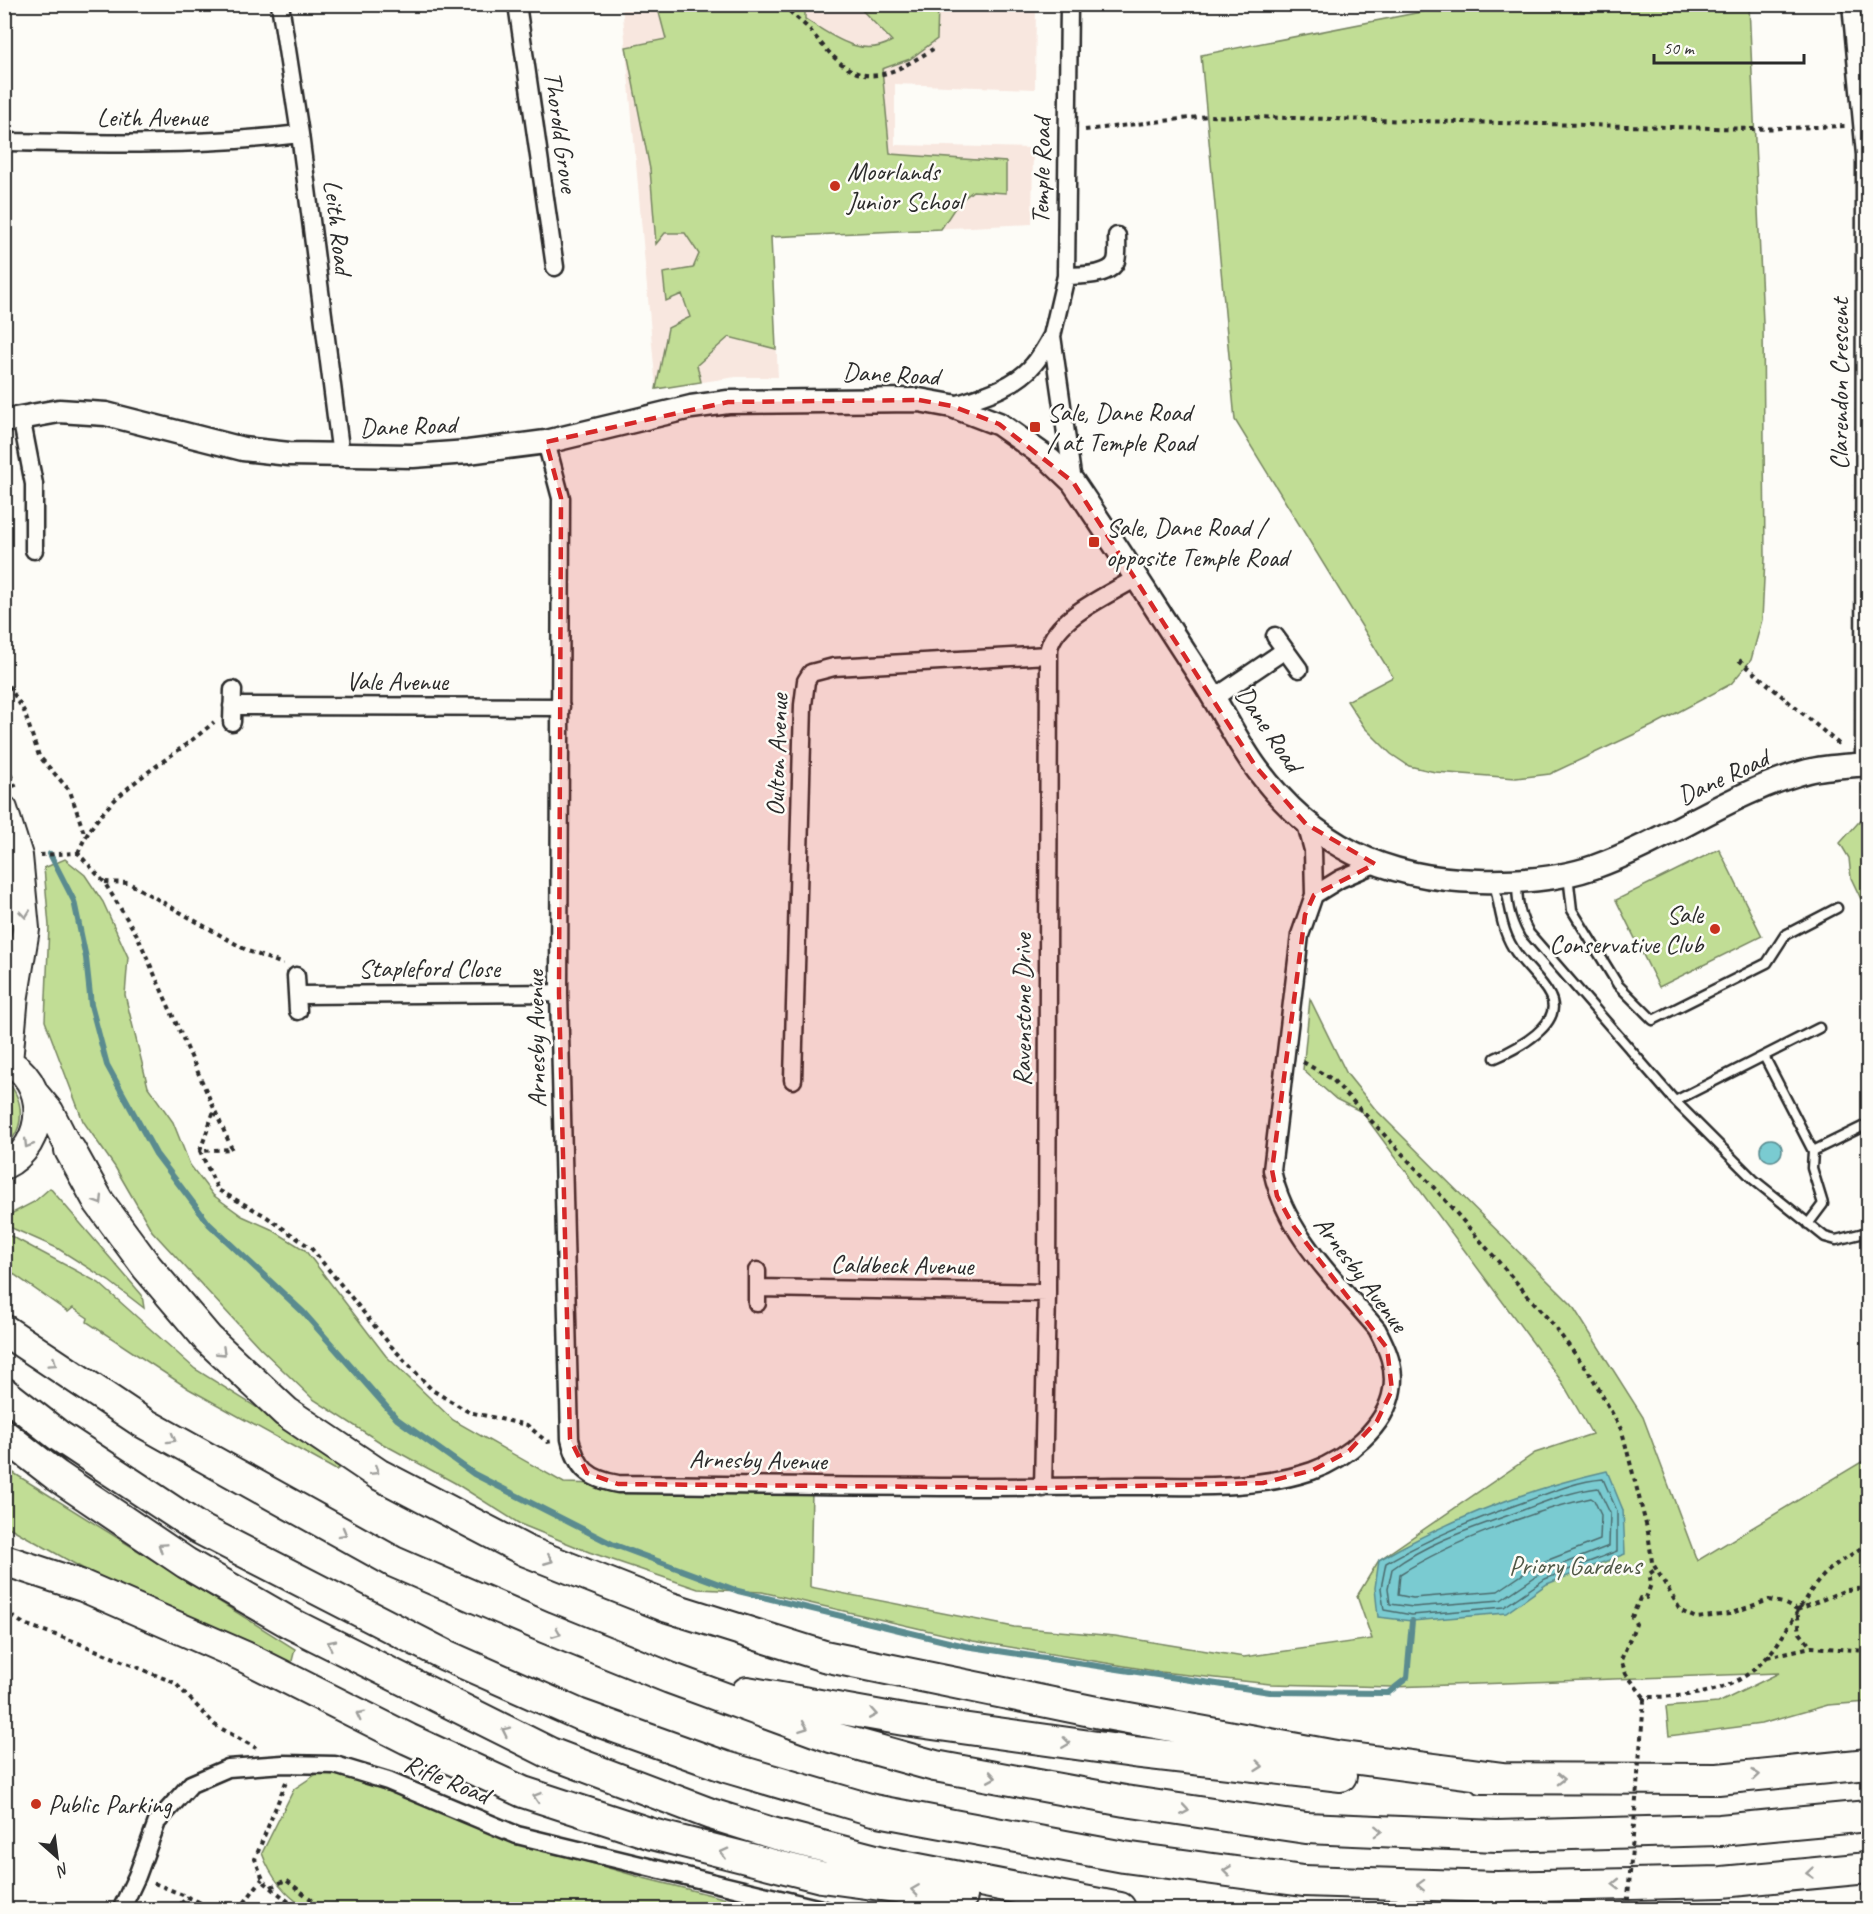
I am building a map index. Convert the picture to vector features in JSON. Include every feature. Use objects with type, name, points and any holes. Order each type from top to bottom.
[{"type":"highway","points":[[70,1150],[99,1202],[147,1267],[208,1339],[286,1412],[378,1474],[526,1551],[668,1607],[824,1656],[1090,1711],[1336,1756],[1503,1778]]},
{"type":"highway","points":[[4,1330],[142,1422],[394,1562],[544,1628],[670,1678],[831,1737],[935,1766],[1125,1801],[1306,1828],[1497,1836],[1720,1830],[1869,1816]]},
{"type":"highway","points":[[4,1393],[59,1436],[198,1528],[445,1655],[579,1714],[726,1767],[873,1810],[1124,1857],[1303,1881],[1497,1887],[1722,1882],[1869,1868]]},
{"type":"highway","points":[[4,1435],[57,1476],[205,1574],[292,1624],[540,1748],[711,1814],[772,1833],[837,1848],[887,1863],[1126,1909]]},
{"type":"highway","points":[[4,1560],[83,1586],[243,1656],[408,1739],[523,1792],[652,1834],[821,1877],[955,1896],[1126,1909]]},
{"type":"highway","points":[[273,1566],[403,1658],[587,1748],[837,1848]]},
{"type":"highway","points":[[670,1678],[904,1720],[1133,1752],[1346,1776],[1718,1779],[1869,1764]]},
{"type":"main road","name":"Dane Road","points":[[13,419],[59,411],[106,414],[243,449],[341,456],[468,452],[546,442],[691,406],[728,402],[869,399],[919,400],[952,406],[999,424],[1050,460],[1073,482],[1214,698],[1256,767],[1306,824],[1339,847],[1375,864],[1410,874],[1448,880],[1494,881],[1517,881],[1568,875],[1635,850],[1775,783],[1809,771],[1866,764]]},
{"type":"main road","points":[[4,809],[19,856],[26,928],[7,1061],[25,1075],[35,1093],[50,1111],[70,1150]]},
{"type":"main road","points":[[4,1166],[26,1149],[35,1132],[39,1112],[35,1093]]},
{"type":"street","name":"Leith Road","points":[[280,4],[300,134],[341,456]]},
{"type":"street","name":"Thorold Grove","points":[[517,4],[555,267]]},
{"type":"street","name":"Temple Road","points":[[952,406],[990,394],[1033,366],[1052,336],[1065,276],[1069,4]]},
{"type":"street","name":"Clarendon Crescent","points":[[1851,4],[1863,78],[1865,155],[1866,764]]},
{"type":"street","name":"Leith Avenue","points":[[4,142],[169,145],[235,142],[300,134]]},
{"type":"street","points":[[1065,276],[1099,273],[1110,269],[1116,262],[1117,236]]},
{"type":"street","name":"Temple Road","points":[[1052,336],[1073,482]]},
{"type":"street","points":[[13,419],[34,484],[34,549]]},
{"type":"street","name":"Arnesby Avenue","points":[[546,442],[561,498],[559,993],[570,1439],[578,1462],[587,1473],[599,1480],[618,1484],[1043,1488],[1272,1481],[1313,1470],[1349,1451],[1377,1421],[1392,1390],[1392,1369],[1387,1348],[1377,1329],[1302,1238],[1277,1196],[1272,1170],[1300,935],[1314,895],[1313,850],[1306,824]]},
{"type":"street","name":"Ravenstone Drive","points":[[1043,1488],[1047,1293],[1048,655],[1052,636],[1065,621],[1136,578]]},
{"type":"street","points":[[1275,636],[1299,669]]},
{"type":"street","points":[[1214,698],[1285,650]]},
{"type":"street","name":"Oulton Avenue","points":[[793,1080],[803,705],[806,681],[818,669],[834,667],[1048,655]]},
{"type":"street","name":"Vale Avenue","points":[[232,706],[561,707]]},
{"type":"street","points":[[1314,895],[1340,879],[1375,864]]},
{"type":"street","name":"Stapleford Close","points":[[296,976],[299,1003],[559,993]]},
{"type":"street","name":"Caldbeck Avenue","points":[[757,1287],[1047,1293]]},
{"type":"street","name":"Rifle Road","points":[[121,1910],[137,1876],[157,1822],[191,1784],[228,1768],[284,1764],[335,1765],[388,1781],[517,1835],[825,1910]]},
{"type":"lane","points":[[1568,875],[1572,910],[1618,985],[1653,1020],[1767,963],[1785,934],[1837,908]]},
{"type":"lane","points":[[1494,881],[1510,943],[1550,994],[1553,1004],[1552,1014],[1546,1025],[1510,1052],[1496,1059]]},
{"type":"lane","points":[[1517,881],[1520,918],[1529,933],[1675,1101],[1754,1180],[1825,1237],[1836,1240],[1869,1232]]},
{"type":"lane","points":[[1675,1101],[1819,1028]]},
{"type":"lane","points":[[1764,1056],[1813,1150],[1812,1168],[1822,1204],[1808,1224]]},
{"type":"lane","points":[[1813,1150],[1864,1126]]},
{"type":"path","points":[[784,4],[800,18],[836,61],[850,72],[867,76],[888,74],[933,49]]},
{"type":"path","points":[[1067,132],[1207,116],[1754,129],[1863,126]]},
{"type":"path","points":[[1739,660],[1866,764]]},
{"type":"path","points":[[4,678],[24,711],[39,756],[70,791],[85,836]]},
{"type":"path","points":[[78,853],[85,836],[120,794],[232,706]]},
{"type":"path","points":[[19,856],[78,853]]},
{"type":"path","points":[[78,853],[104,882],[137,934],[232,1149],[200,1151]]},
{"type":"path","points":[[104,882],[129,883],[248,951],[280,960],[296,976]]},
{"type":"path","points":[[1285,1052],[1332,1079],[1438,1192],[1550,1321],[1591,1375],[1622,1431],[1656,1569],[1681,1611],[1696,1618],[1729,1614],[1769,1600],[1783,1603],[1797,1611]]},
{"type":"path","points":[[214,1111],[200,1151],[218,1190],[264,1215],[311,1248],[391,1346],[432,1390],[469,1412],[527,1425],[547,1442],[570,1439]]},
{"type":"path","points":[[1644,1699],[1699,1695],[1723,1689],[1766,1657],[1827,1572],[1869,1543]]},
{"type":"path","points":[[1627,1910],[1644,1699],[1626,1674],[1621,1660],[1636,1624],[1632,1617],[1640,1598],[1646,1598],[1651,1584],[1649,1574],[1656,1569]]},
{"type":"path","points":[[1797,1611],[1846,1590],[1869,1588]]},
{"type":"path","points":[[4,1611],[24,1624],[76,1641],[175,1683],[215,1725],[284,1764],[286,1784],[255,1859],[262,1879],[299,1910]]},
{"type":"path","points":[[1797,1611],[1800,1633],[1811,1647]]},
{"type":"path","points":[[1766,1657],[1811,1647],[1869,1651]]},
{"type":"path","points":[[137,1876],[189,1897],[212,1910]]},
{"type":"path","points":[[239,1910],[262,1879]]},
{"type":"path","points":[[270,1887],[286,1880],[325,1910]]},
{"type":"path","points":[[174,1910],[189,1897]]},
{"type":"path","points":[[194,1910],[197,1901]]},
{"type":"highlighted area","points":[[919,400],[952,406],[999,424],[1073,482],[1256,767],[1306,824],[1375,864],[1314,895],[1305,915],[1272,1170],[1277,1196],[1294,1227],[1387,1348],[1392,1390],[1377,1421],[1349,1451],[1313,1470],[1263,1483],[1043,1488],[618,1484],[587,1473],[570,1439],[559,993],[561,498],[546,442],[728,402]]},
{"type":"shaded area","name":"Moorlands Junior School","points":[[622,5],[1036,5],[1035,89],[895,84],[895,145],[1033,148],[1032,224],[771,237],[778,377],[736,377],[656,389]]},
{"type":"green space","points":[[1462,4],[1749,5],[1763,323],[1765,558],[1762,620],[1751,660],[1731,684],[1652,726],[1550,774],[1516,778],[1435,772],[1409,766],[1391,754],[1364,727],[1347,701],[1393,677],[1235,420],[1201,55]]},
{"type":"green space","name":"Moorlands Junior School","points":[[657,5],[805,5],[805,19],[847,43],[869,48],[892,41],[857,5],[938,5],[937,39],[910,59],[882,69],[890,154],[1006,162],[1006,193],[973,191],[958,203],[941,229],[771,237],[776,349],[729,337],[697,365],[701,382],[656,389],[668,328],[690,317],[682,294],[666,301],[663,273],[693,268],[699,254],[685,233],[665,233],[656,244],[650,169],[626,47],[666,39]]},
{"type":"green space","points":[[1868,786],[1868,914],[1851,878],[1849,858],[1840,843],[1866,814],[1862,787]]},
{"type":"green space","points":[[1719,849],[1762,936],[1659,987],[1616,900]]},
{"type":"green space","name":"Priory Gardens","points":[[65,859],[85,875],[103,902],[128,957],[125,995],[148,1087],[173,1122],[190,1165],[213,1195],[242,1216],[271,1229],[305,1250],[386,1356],[453,1420],[564,1483],[812,1490],[810,1587],[1014,1627],[1115,1636],[1244,1657],[1372,1639],[1357,1596],[1379,1560],[1535,1453],[1592,1434],[1562,1382],[1362,1112],[1336,1099],[1303,1070],[1310,999],[1347,1074],[1376,1110],[1572,1305],[1643,1417],[1697,1561],[1868,1458],[1868,1702],[1828,1705],[1761,1724],[1669,1736],[1666,1707],[1718,1703],[1779,1673],[1393,1687],[1270,1684],[1161,1672],[973,1641],[762,1592],[698,1589],[589,1552],[520,1524],[455,1483],[383,1444],[313,1399],[260,1348],[152,1231],[115,1167],[83,1121],[45,1021],[49,926],[44,868]]},
{"type":"green space","points":[[5,1080],[12,1087],[19,1104],[20,1122],[12,1139],[5,1146]]},
{"type":"green space","points":[[50,1188],[142,1295],[144,1308],[109,1281],[57,1248],[5,1225],[5,1217],[34,1202]]},
{"type":"green space","points":[[11,1236],[99,1283],[195,1369],[346,1463],[336,1470],[189,1389],[87,1322],[88,1318],[73,1308],[68,1312],[5,1268],[5,1238]]},
{"type":"green space","points":[[4,1467],[295,1649],[291,1665],[91,1573],[5,1525]]},
{"type":"green space","points":[[318,1773],[351,1777],[519,1842],[643,1878],[767,1909],[307,1909],[280,1885],[262,1853],[294,1789]]},
{"type":"water","points":[[1771,1139],[1779,1142],[1782,1150],[1779,1158],[1771,1161],[1763,1158],[1760,1150],[1763,1142]]},
{"type":"water","points":[[1607,1471],[1623,1510],[1625,1554],[1547,1584],[1506,1613],[1412,1621],[1378,1617],[1375,1588],[1379,1560],[1433,1531],[1490,1507],[1577,1478]]},
{"type":"waterway","points":[[50,854],[74,901],[86,958],[91,1005],[107,1065],[156,1154],[209,1224],[303,1312],[397,1419],[474,1474],[612,1544],[738,1591],[965,1646],[1270,1692],[1388,1693],[1407,1678],[1412,1621]]},
{"type":"place","name":"Moorlands Junior School","points":[[835,186]]},
{"type":"place","name":"Sale, Dane Road / at Temple Road","points":[[1035,427]]},
{"type":"place","name":"Sale, Dane Road / opposite Temple Road","points":[[1094,542]]},
{"type":"place","name":"Sale Conservative Club","points":[[1715,929]]},
{"type":"place","name":"Public Parking","points":[[36,1804]]}]
